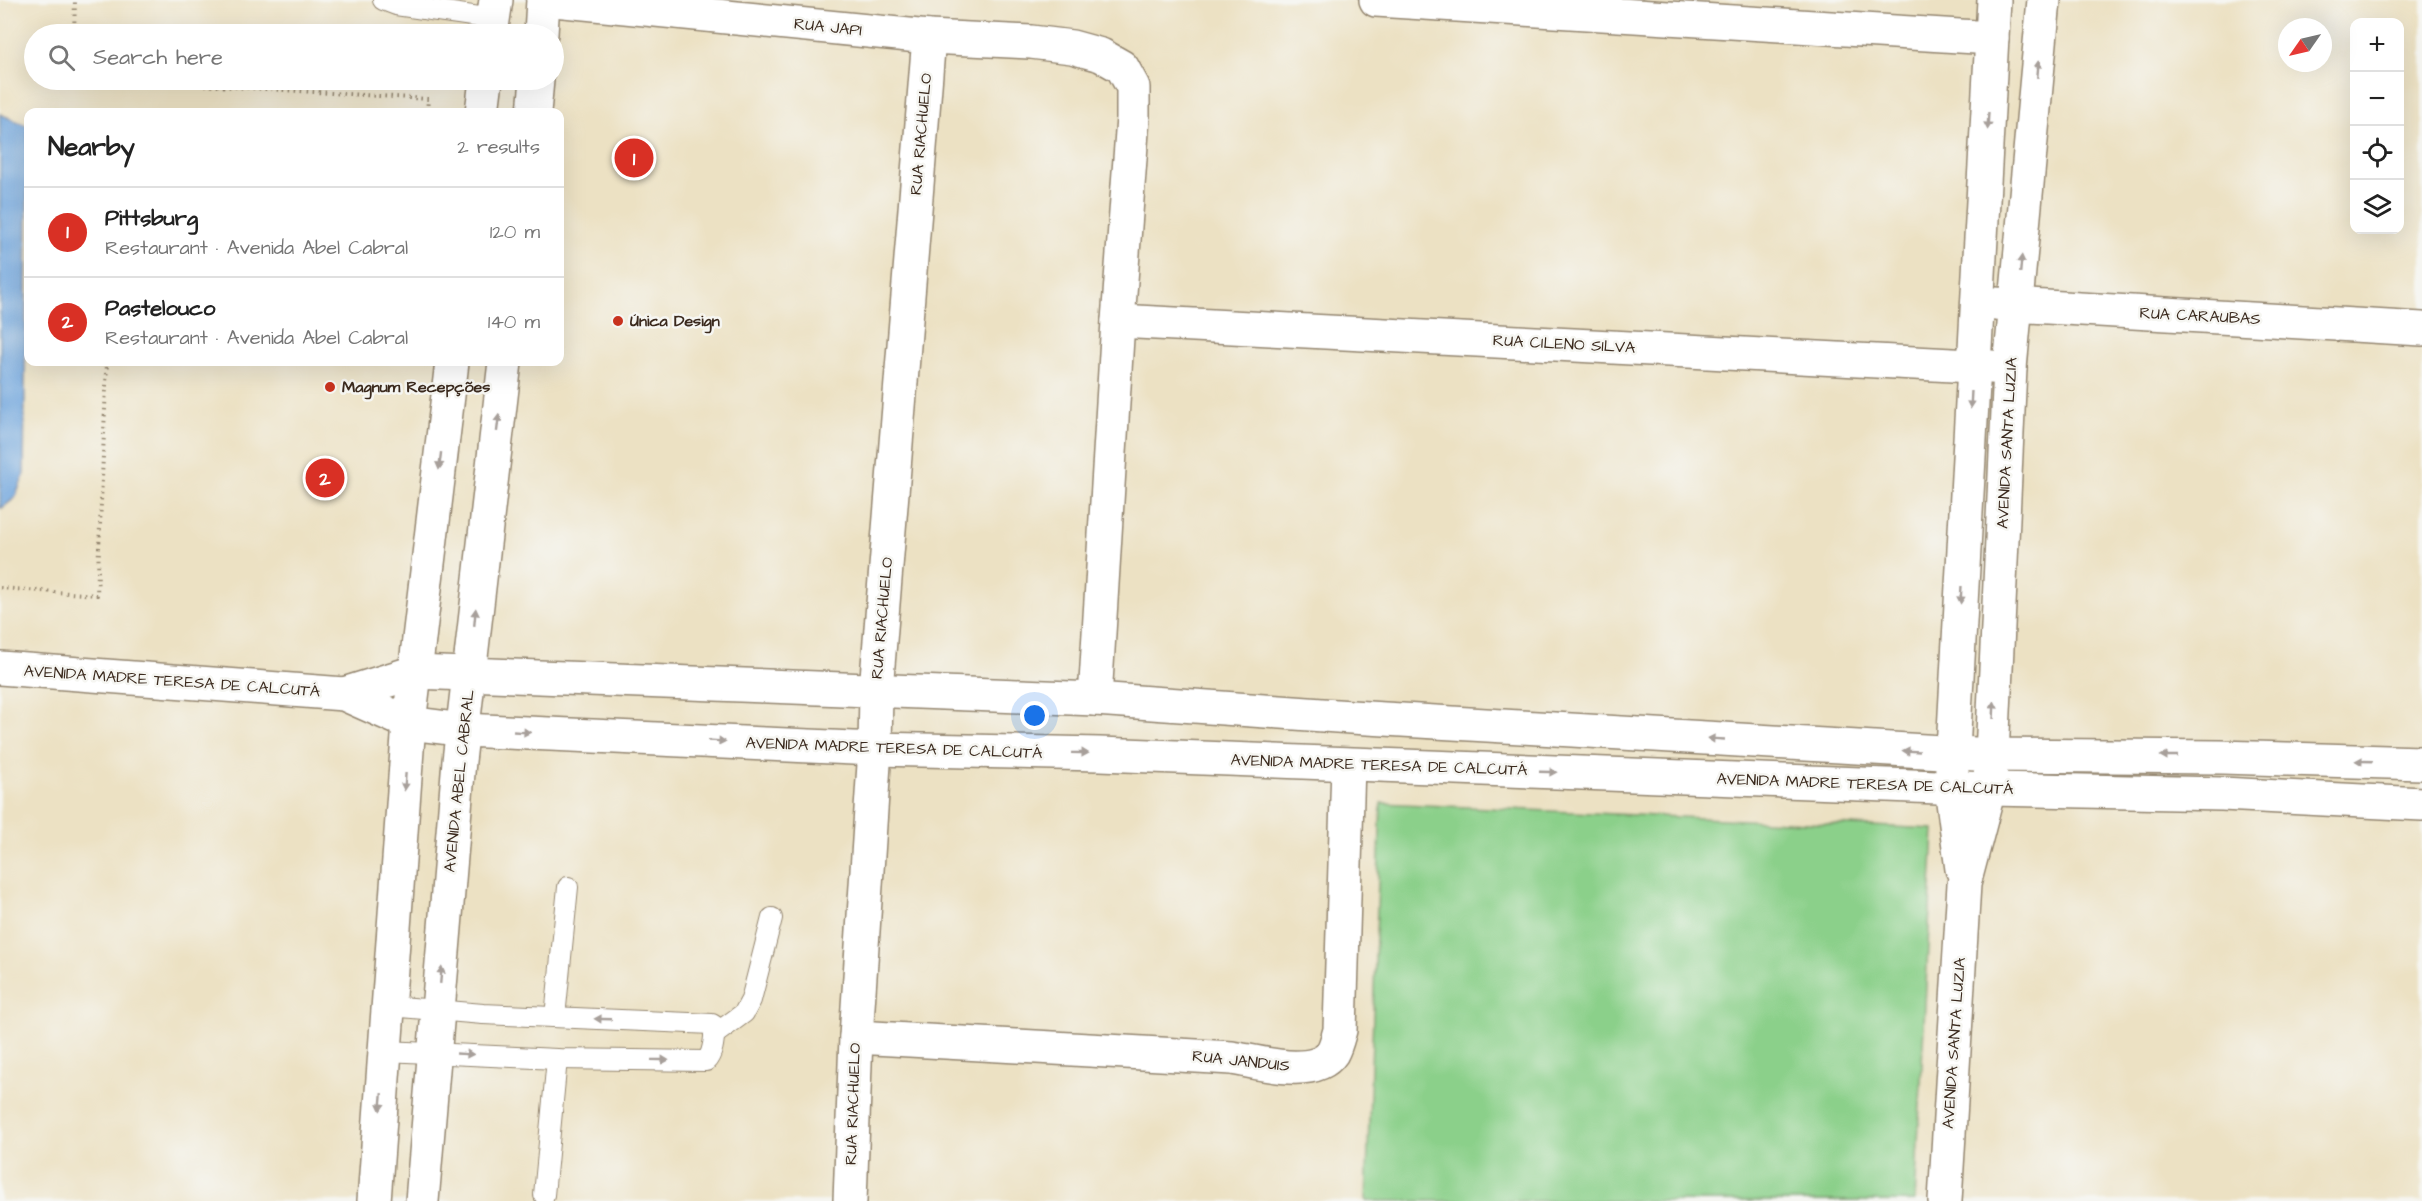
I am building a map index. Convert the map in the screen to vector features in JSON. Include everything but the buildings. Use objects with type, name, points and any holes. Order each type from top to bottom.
[{"type":"street","points":[[542,24],[543,0]]},
{"type":"street","name":"RUA JAPI","points":[[554,0],[929,37],[1030,42],[1072,47],[1101,55],[1122,67],[1133,87],[1133,118],[1095,699]]},
{"type":"street","points":[[1376,0],[1992,39]]},
{"type":"street","name":"AVENIDA SANTA LUZIA","points":[[1945,1201],[1964,884],[1951,787],[1994,0]]},
{"type":"street","name":"AVENIDA SANTA LUZIA","points":[[1964,884],[1989,789],[1992,755],[2010,368],[2041,0]]},
{"type":"street","name":"RUA RIACHUELO","points":[[850,1201],[856,1037],[875,749],[876,690],[929,37]]},
{"type":"street","points":[[482,108],[485,90]]},
{"type":"street","points":[[534,108],[536,90]]},
{"type":"street","name":"RUA CARAUBAS","points":[[1978,303],[2422,329]]},
{"type":"street","name":"RUA CILENO SILVA","points":[[1118,321],[2010,368]]},
{"type":"street","points":[[374,1201],[409,723],[452,366]]},
{"type":"street","name":"AVENIDA ABEL CABRAL","points":[[422,1201],[459,761],[505,366]]},
{"type":"street","name":"AVENIDA MADRE TERESA DE CALCUTÁ","points":[[0,668],[344,693],[409,723],[464,730],[875,749],[1100,754],[1989,789],[2222,794],[2422,804]]},
{"type":"street","name":"AVENIDA MADRE TERESA DE CALCUTÁ","points":[[344,693],[415,672],[1095,699],[1992,755],[2221,757],[2422,763]]},
{"type":"street","name":"RUA JANDUIS","points":[[856,1037],[1232,1058],[1294,1068],[1323,1062],[1332,1053],[1340,1030],[1348,765]]},
{"type":"lane","points":[[383,0],[396,5],[493,18]]},
{"type":"lane","points":[[555,1017],[568,886]]},
{"type":"lane","points":[[714,1035],[744,1013],[751,1000],[772,918]]},
{"type":"lane","points":[[386,1051],[557,1059],[706,1060],[710,1057],[715,1026],[712,1024],[388,1006]]},
{"type":"lane","points":[[544,1195],[557,1059]]},
{"type":"path","points":[[74,24],[75,0]]},
{"type":"path","points":[[283,90],[429,99],[428,108]]},
{"type":"path","points":[[0,588],[97,595],[107,366]]},
{"type":"green space","points":[[1381,803],[1934,829],[1915,1201],[1366,1201]]},
{"type":"water","points":[[0,114],[24,124],[25,366],[24,475],[15,498],[0,508]]},
{"type":"place","name":"Pittsburg","points":[[634,158]]},
{"type":"place","name":"Única Design","points":[[618,321]]},
{"type":"place","name":"Magnum Recepções","points":[[330,387]]},
{"type":"place","name":"Pastelouco","points":[[325,478]]}]
